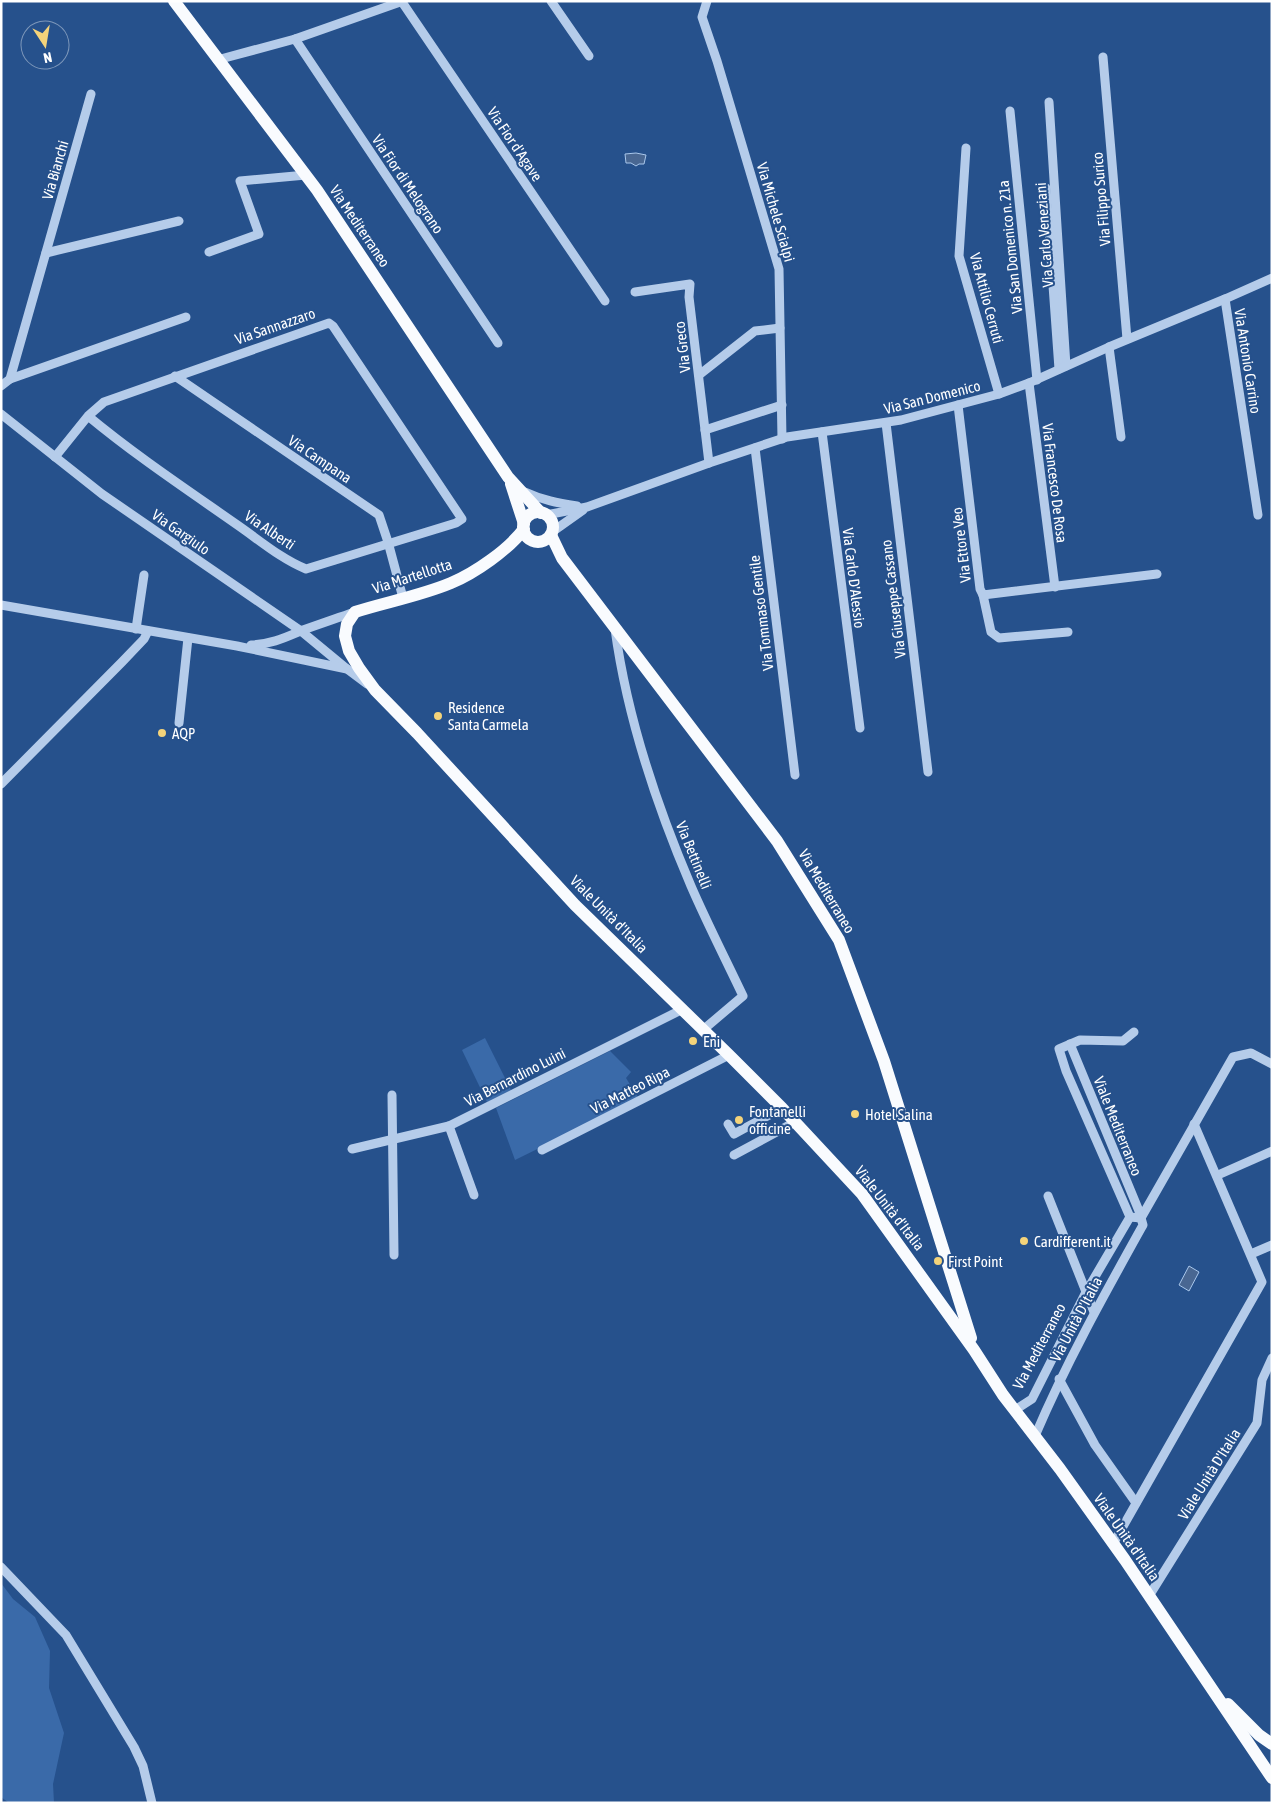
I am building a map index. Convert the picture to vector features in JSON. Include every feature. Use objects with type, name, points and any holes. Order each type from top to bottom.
[{"type":"main road","name":"Via Mediterraneo","points":[[174,1],[306,176],[380,283],[508,477]]},
{"type":"main road","points":[[508,477],[552,522],[552,533],[544,541],[535,542],[527,537],[508,477]]},
{"type":"main road","points":[[524,526],[529,516],[537,513],[544,514]]},
{"type":"main road","name":"Via Martellotta","points":[[355,612],[451,583],[510,546],[524,526]]},
{"type":"main road","name":"Via Mediterraneo","points":[[552,533],[562,558],[777,841],[839,940],[884,1061],[974,1350]]},
{"type":"main road","name":"Viale Unità d'Italia","points":[[355,612],[347,624],[345,636],[349,651],[358,668],[375,690],[575,904],[704,1029],[782,1108],[862,1194],[974,1350],[1014,1410],[1113,1544],[1272,1778]]},
{"type":"main road","points":[[933,1292],[945,1291],[952,1279]]},
{"type":"main road","name":"Viale Unità d'Italia","points":[[1212,1688],[1259,1735],[1272,1744]]},
{"type":"street","points":[[551,1],[589,56]]},
{"type":"street","name":"Via Michele Scialpi","points":[[707,1],[702,17],[779,269],[782,439]]},
{"type":"street","points":[[217,60],[295,39],[402,2]]},
{"type":"street","name":"Via Fior d'Agave","points":[[402,2],[605,301]]},
{"type":"street","name":"Via Fior di Melograno","points":[[295,39],[498,343]]},
{"type":"street","name":"Via Filippo Surico","points":[[1103,57],[1127,340]]},
{"type":"street","name":"Via Bianchi","points":[[10,379],[91,94]]},
{"type":"street","name":"Via Carlo Veneziani","points":[[1049,102],[1062,368]]},
{"type":"street","name":"Via San Domenico n. 21a","points":[[1010,111],[1033,382]]},
{"type":"street","name":"Via Attilio Cerruti","points":[[966,148],[958,256],[1000,394]]},
{"type":"street","points":[[209,252],[259,234],[240,181],[306,176]]},
{"type":"street","points":[[1046,188],[1062,368]]},
{"type":"street","points":[[46,253],[179,221]]},
{"type":"street","name":"Via San Domenico","points":[[544,514],[587,507],[782,439],[886,423],[1000,394],[1033,382],[1109,347],[1272,278]]},
{"type":"street","name":"Via Greco","points":[[635,292],[690,284],[689,297],[709,463]]},
{"type":"street","name":"Via Antonio Carrino","points":[[1225,299],[1258,516]]},
{"type":"street","points":[[1,386],[10,379],[186,317]]},
{"type":"street","name":"Via Sannazzaro","points":[[55,457],[88,416],[104,402],[329,323],[341,337],[462,519]]},
{"type":"street","points":[[699,375],[755,331],[780,328]]},
{"type":"street","points":[[1109,347],[1121,437]]},
{"type":"street","name":"Via Campana","points":[[175,376],[379,515],[403,598]]},
{"type":"street","name":"Via Francesco De Rosa","points":[[1033,382],[1055,587]]},
{"type":"street","points":[[705,430],[782,405]]},
{"type":"street","name":"Via Ettore Veo","points":[[958,405],[980,589],[983,595],[1157,574]]},
{"type":"street","name":"Via Gargiulo","points":[[1,414],[102,494],[301,631],[375,690]]},
{"type":"street","name":"Via Alberti","points":[[88,416],[130,450],[306,569],[388,542],[456,523],[462,519]]},
{"type":"street","name":"Via Giuseppe Cassano","points":[[886,423],[928,772]]},
{"type":"street","name":"Via Carlo D'Alessio","points":[[822,432],[860,728]]},
{"type":"street","name":"Via Tommaso Gentile","points":[[755,448],[795,775]]},
{"type":"street","points":[[521,490],[538,498],[556,503],[587,507]]},
{"type":"street","name":"Via San Domenico","points":[[552,533],[587,507]]},
{"type":"street","points":[[136,629],[144,575]]},
{"type":"street","points":[[983,595],[991,632],[999,638],[1068,632]]},
{"type":"street","points":[[1,605],[237,646],[347,669]]},
{"type":"street","points":[[237,646],[266,644],[355,612]]},
{"type":"street","name":"Via Bettinelli","points":[[614,626],[621,670],[654,793],[691,887],[743,996],[704,1029]]},
{"type":"street","points":[[1,784],[122,662],[144,639],[148,631]]},
{"type":"street","points":[[179,723],[188,638]]},
{"type":"street","points":[[621,670],[636,655]]},
{"type":"street","name":"Via Bernardino Luini","points":[[352,1149],[449,1126],[683,1009]]},
{"type":"street","points":[[1134,1032],[1123,1041],[1080,1040],[1059,1049],[1066,1071],[1130,1217],[1141,1218],[1233,1057],[1252,1053],[1272,1064]]},
{"type":"street","name":"Viale Mediterraneo","points":[[1067,1045],[1141,1218]]},
{"type":"street","name":"Via Matteo Ripa","points":[[542,1150],[729,1055]]},
{"type":"street","points":[[392,1095],[394,1130],[392,1140],[394,1255]]},
{"type":"street","points":[[728,1124],[734,1134],[782,1108]]},
{"type":"street","points":[[734,1155],[795,1122]]},
{"type":"street","points":[[1113,1544],[1262,1282],[1218,1175],[1194,1124]]},
{"type":"street","points":[[449,1126],[474,1195]]},
{"type":"street","points":[[1218,1175],[1272,1151]]},
{"type":"street","name":"Via Mediterraneo","points":[[1048,1196],[1094,1312]]},
{"type":"street","name":"Via Mediterraneo","points":[[1014,1410],[1032,1399],[1086,1292],[1130,1217]]},
{"type":"street","name":"Via Unità D'Italia","points":[[1034,1436],[1059,1379],[1143,1225],[1141,1218]]},
{"type":"street","points":[[1251,1254],[1272,1245]]},
{"type":"street","name":"Viale Unità D'Italia","points":[[1149,1596],[1257,1423],[1262,1380],[1272,1358]]},
{"type":"street","points":[[1059,1379],[1096,1445],[1136,1503]]},
{"type":"street","points":[[1,1567],[66,1635],[134,1747],[143,1766],[152,1803]]},
{"type":"shaded area","points":[[636,153],[646,155],[644,164],[636,166],[626,163],[625,154]]},
{"type":"shaded area","points":[[485,1038],[511,1090],[487,1102],[462,1050]]},
{"type":"shaded area","points":[[610,1051],[631,1072],[626,1078],[639,1099],[515,1160],[496,1108]]},
{"type":"shaded area","points":[[1189,1266],[1199,1272],[1189,1291],[1179,1285]]},
{"type":"shaded area","points":[[1,1583],[13,1599],[35,1617],[50,1651],[49,1688],[64,1733],[53,1784],[54,1803],[9,1803],[1,1797]]},
{"type":"place","name":"Residence Santa Carmela","points":[[438,716]]},
{"type":"place","name":"AQP","points":[[162,733]]},
{"type":"place","name":"Eni","points":[[693,1041]]},
{"type":"place","name":"Hotel Salina","points":[[855,1114]]},
{"type":"place","name":"Fontanelli officine","points":[[739,1120]]},
{"type":"place","name":"Cardifferent.it","points":[[1024,1241]]},
{"type":"place","name":"First Point","points":[[938,1261]]}]
